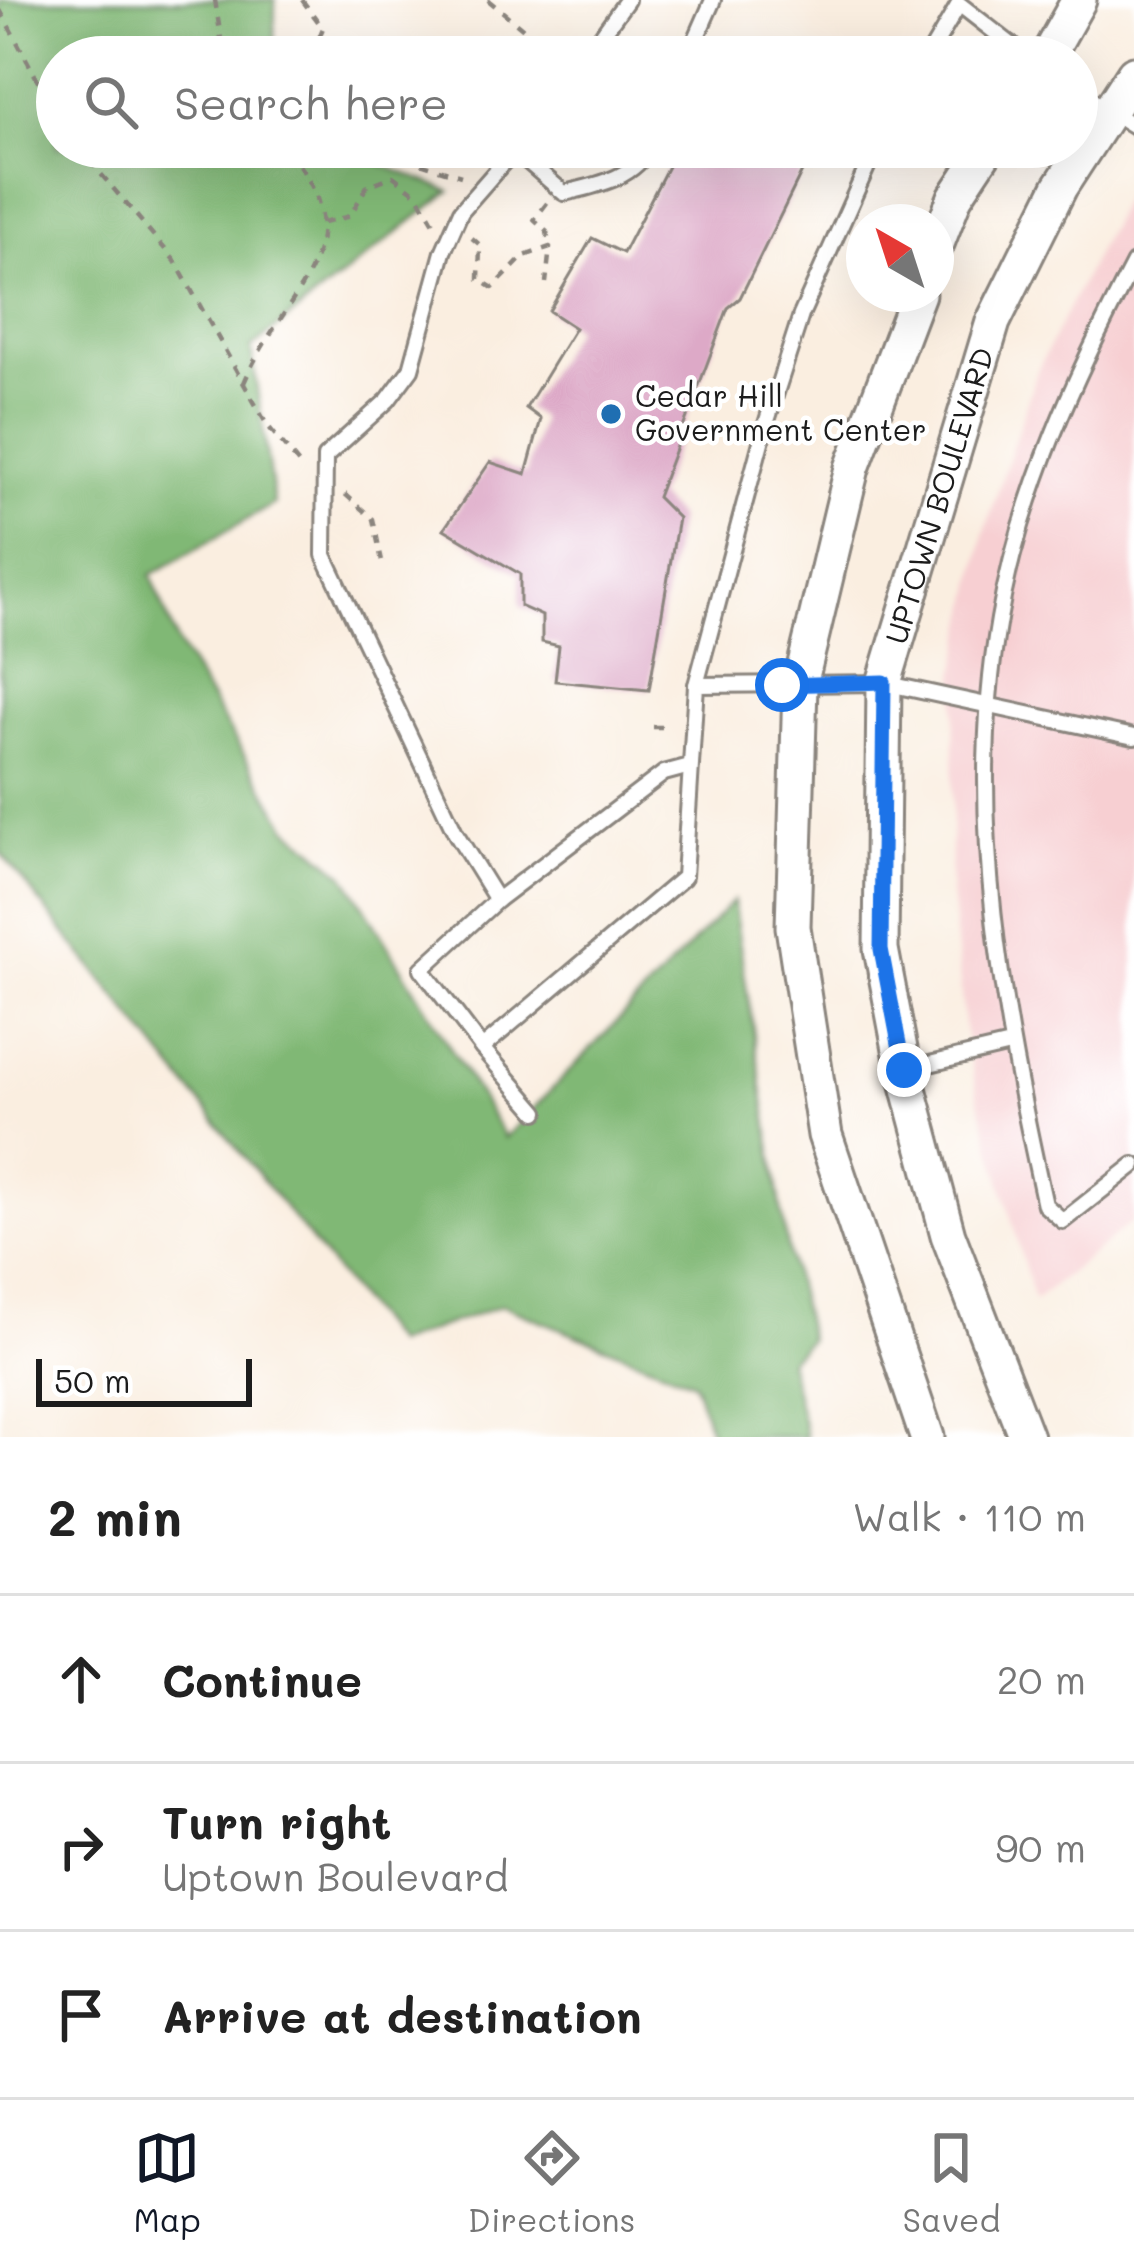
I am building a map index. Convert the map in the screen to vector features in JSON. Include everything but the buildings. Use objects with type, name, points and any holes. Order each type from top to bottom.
[{"type":"street","points":[[1059,36],[1079,0]]},
{"type":"street","name":"UPTOWN BOULEVARD","points":[[1098,145],[1122,118],[1134,73]]},
{"type":"street","points":[[952,204],[974,168]]},
{"type":"street","name":"UPTOWN BOULEVARD","points":[[1026,1437],[948,1235],[904,1070],[881,949],[884,682],[994,322],[1060,188],[1078,168]]},
{"type":"street","points":[[911,312],[852,468],[800,685],[793,927],[825,1135],[927,1437]]},
{"type":"lane","points":[[601,36],[627,0]]},
{"type":"lane","points":[[697,36],[713,0]]},
{"type":"lane","points":[[939,36],[956,2],[1000,36]]},
{"type":"lane","points":[[497,168],[461,211],[443,252],[411,369],[388,400],[325,457],[321,490],[324,555],[456,835],[497,900]]},
{"type":"lane","points":[[535,168],[564,193],[607,183],[629,168]]},
{"type":"lane","points":[[482,1048],[684,877],[696,685],[765,427],[801,315],[867,168]]},
{"type":"lane","points":[[1134,263],[1075,375],[1020,536],[999,619],[985,823],[1010,1045],[1045,1205],[1063,1222],[1134,1165]]},
{"type":"lane","points":[[696,685],[884,682],[1134,737]]},
{"type":"lane","points":[[536,1112],[422,970],[497,900],[664,773],[690,766]]},
{"type":"lane","points":[[904,1070],[1010,1045]]},
{"type":"path","points":[[215,0],[221,36]]},
{"type":"path","points":[[302,0],[323,28],[320,36]]},
{"type":"path","points":[[488,0],[532,36]]},
{"type":"path","points":[[0,10],[36,77]]},
{"type":"path","points":[[97,168],[175,261],[283,448],[309,473]]},
{"type":"path","points":[[244,383],[256,354],[310,274],[324,238],[321,204],[302,168]]},
{"type":"path","points":[[440,168],[484,181]]},
{"type":"path","points":[[534,220],[547,232],[550,247]]},
{"type":"path","points":[[334,487],[373,519],[382,561]]},
{"type":"path","points":[[652,727],[676,728]]},
{"type":"shaded area","points":[[1134,177],[1134,1220],[1034,1301],[977,1094],[964,1025],[950,881],[956,674],[984,534],[1037,371]]},
{"type":"green space","points":[[0,0],[275,0],[274,36],[36,36],[36,168],[391,168],[450,191],[251,348],[274,504],[151,575],[178,645],[288,828],[345,875],[505,1138],[733,901],[787,1246],[809,1340],[788,1360],[806,1437],[712,1437],[694,1382],[502,1305],[394,1344],[0,852]]},
{"type":"place","name":"Cedar Hill Government Center","points":[[611,414]]},
{"type":"route","points":[[782,685],[884,682],[881,949],[904,1070]]}]
